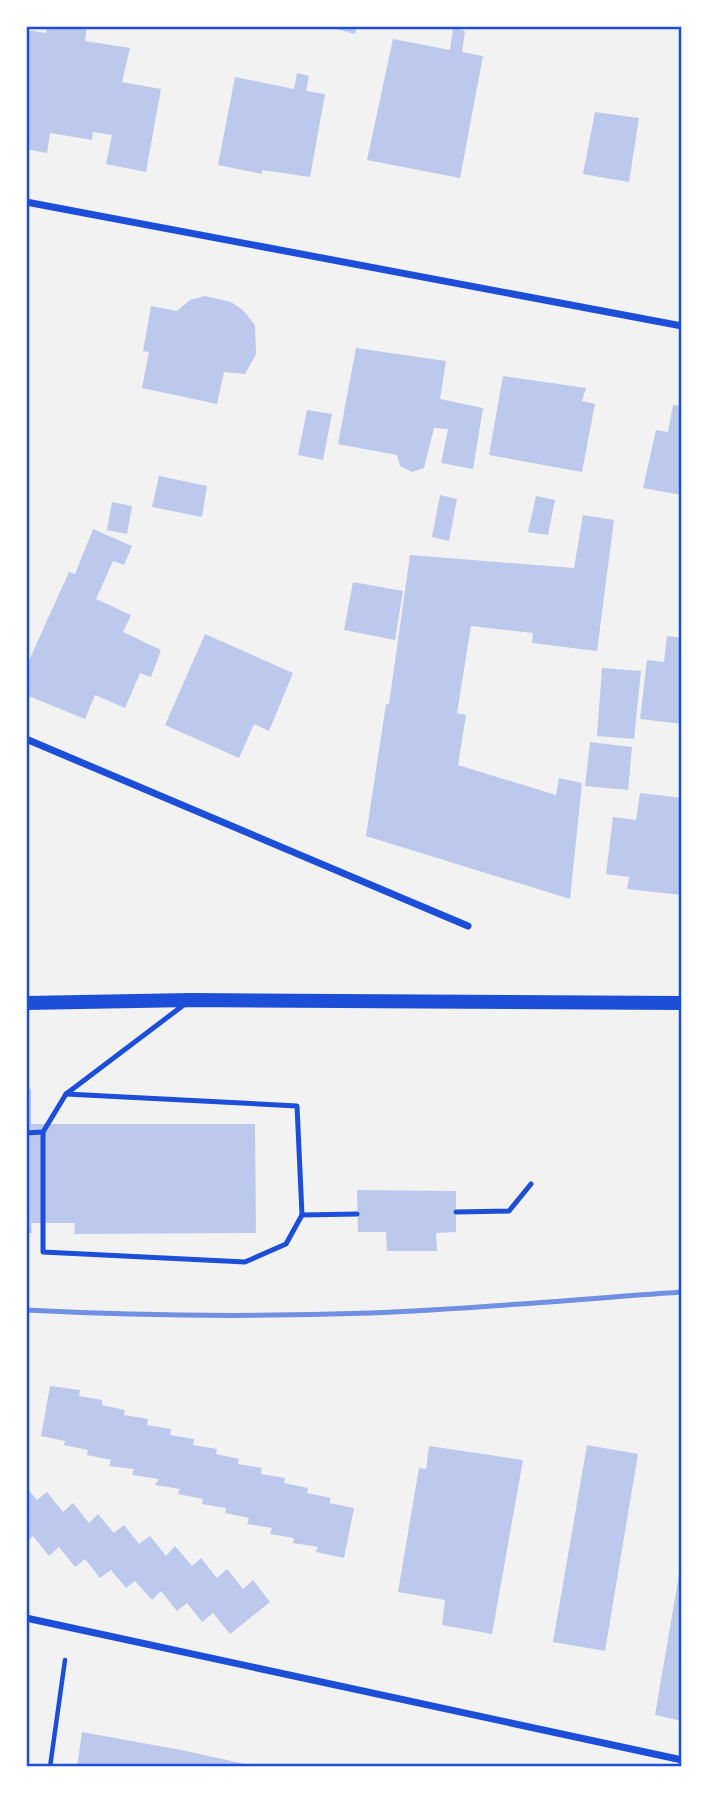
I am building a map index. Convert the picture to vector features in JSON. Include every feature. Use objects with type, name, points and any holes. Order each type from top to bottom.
[{"type":"main road","points":[[26,1003],[191,1000],[682,1003]]},
{"type":"street","points":[[26,202],[682,326]]},
{"type":"street","points":[[26,739],[468,926]]},
{"type":"street","points":[[26,1618],[682,1760]]},
{"type":"lane","points":[[66,1094],[297,1106],[302,1215],[286,1244],[246,1262],[43,1252],[43,1132],[66,1094],[191,1000]]},
{"type":"lane","points":[[26,1133],[43,1132]]},
{"type":"lane","points":[[456,1212],[509,1211],[531,1184]]},
{"type":"lane","points":[[302,1215],[358,1214]]},
{"type":"path","points":[[50,1767],[69,1629]]},
{"type":"building","points":[[48,26],[87,26],[85,41],[130,48],[122,82],[161,89],[146,172],[106,164],[112,135],[93,132],[92,140],[50,133],[47,153],[26,149],[26,30],[46,33]]},
{"type":"building","points":[[325,26],[357,26],[355,34]]},
{"type":"building","points":[[453,28],[465,31],[462,52],[483,56],[460,178],[367,160],[393,39],[450,50]]},
{"type":"building","points":[[297,73],[309,76],[306,91],[325,94],[310,177],[262,170],[262,174],[218,165],[235,77],[294,89]]},
{"type":"building","points":[[595,112],[639,118],[629,182],[583,174]]},
{"type":"building","points":[[205,296],[231,302],[243,310],[255,325],[256,354],[245,374],[224,372],[217,404],[142,388],[149,352],[143,351],[151,306],[177,311],[190,300]]},
{"type":"building","points":[[356,348],[446,361],[440,399],[483,408],[473,469],[441,463],[448,429],[434,428],[424,468],[412,472],[400,466],[397,455],[338,444]]},
{"type":"building","points":[[503,376],[586,388],[582,401],[595,404],[582,472],[489,455]]},
{"type":"building","points":[[673,405],[682,406],[682,495],[643,488],[656,430],[668,432]]},
{"type":"building","points":[[307,410],[332,414],[323,460],[298,455]]},
{"type":"building","points":[[159,476],[207,486],[202,517],[152,507]]},
{"type":"building","points":[[440,495],[457,499],[449,541],[432,537]]},
{"type":"building","points":[[536,496],[555,500],[548,535],[528,532]]},
{"type":"building","points":[[112,502],[132,506],[127,534],[107,530]]},
{"type":"building","points":[[583,515],[614,520],[597,651],[532,643],[533,633],[471,626],[457,713],[466,715],[458,765],[556,795],[559,778],[582,783],[570,899],[366,836],[386,704],[389,704],[410,555],[574,568]]},
{"type":"building","points":[[93,529],[132,546],[124,565],[113,561],[96,599],[131,615],[123,632],[161,650],[151,677],[140,673],[125,708],[95,695],[85,719],[26,695],[26,667],[69,572],[75,574]]},
{"type":"building","points":[[353,582],[403,591],[395,640],[344,630]]},
{"type":"building","points":[[205,634],[293,673],[269,731],[254,724],[239,758],[165,725]]},
{"type":"building","points":[[667,636],[682,638],[682,724],[640,719],[647,660],[664,662]]},
{"type":"building","points":[[602,668],[641,671],[634,739],[597,736]]},
{"type":"building","points":[[590,742],[632,747],[628,790],[585,786]]},
{"type":"building","points":[[640,793],[682,798],[682,895],[627,889],[629,877],[606,874],[613,817],[636,820]]},
{"type":"building","points":[[26,1089],[31,1089],[31,1124],[255,1124],[256,1233],[74,1234],[75,1223],[31,1223],[32,1233],[26,1233]]},
{"type":"building","points":[[357,1190],[456,1191],[456,1232],[436,1233],[437,1251],[387,1251],[386,1232],[358,1232]]},
{"type":"building","points":[[50,1386],[80,1390],[79,1396],[102,1400],[102,1405],[125,1410],[124,1415],[148,1419],[147,1425],[171,1429],[170,1435],[194,1439],[193,1445],[217,1449],[216,1454],[239,1459],[238,1464],[262,1468],[261,1474],[285,1478],[284,1483],[308,1488],[307,1493],[331,1498],[329,1503],[354,1508],[344,1558],[316,1552],[318,1547],[293,1543],[294,1538],[270,1534],[272,1528],[247,1524],[249,1518],[225,1513],[226,1508],[202,1504],[203,1499],[178,1494],[180,1489],[155,1485],[159,1479],[132,1475],[134,1469],[109,1466],[111,1460],[87,1455],[88,1450],[64,1445],[65,1441],[41,1436]]},
{"type":"building","points":[[587,1445],[638,1454],[605,1651],[553,1642]]},
{"type":"building","points":[[429,1446],[523,1460],[492,1634],[442,1625],[445,1600],[398,1592],[419,1468],[426,1469]]},
{"type":"building","points":[[26,1487],[37,1500],[47,1492],[63,1512],[73,1503],[89,1523],[98,1514],[114,1533],[124,1525],[139,1544],[150,1536],[166,1556],[175,1546],[192,1566],[201,1558],[217,1578],[227,1569],[243,1589],[253,1580],[270,1602],[230,1634],[213,1613],[202,1622],[187,1603],[177,1611],[161,1591],[152,1600],[135,1581],[126,1588],[111,1570],[100,1578],[85,1559],[75,1567],[59,1547],[49,1556],[33,1536],[26,1542]]},
{"type":"building","points":[[682,1569],[682,1721],[655,1715]]},
{"type":"building","points":[[82,1732],[181,1750],[260,1767],[77,1767]]},
{"type":"railway","points":[[26,1310],[155,1315],[370,1313],[682,1292]]}]
